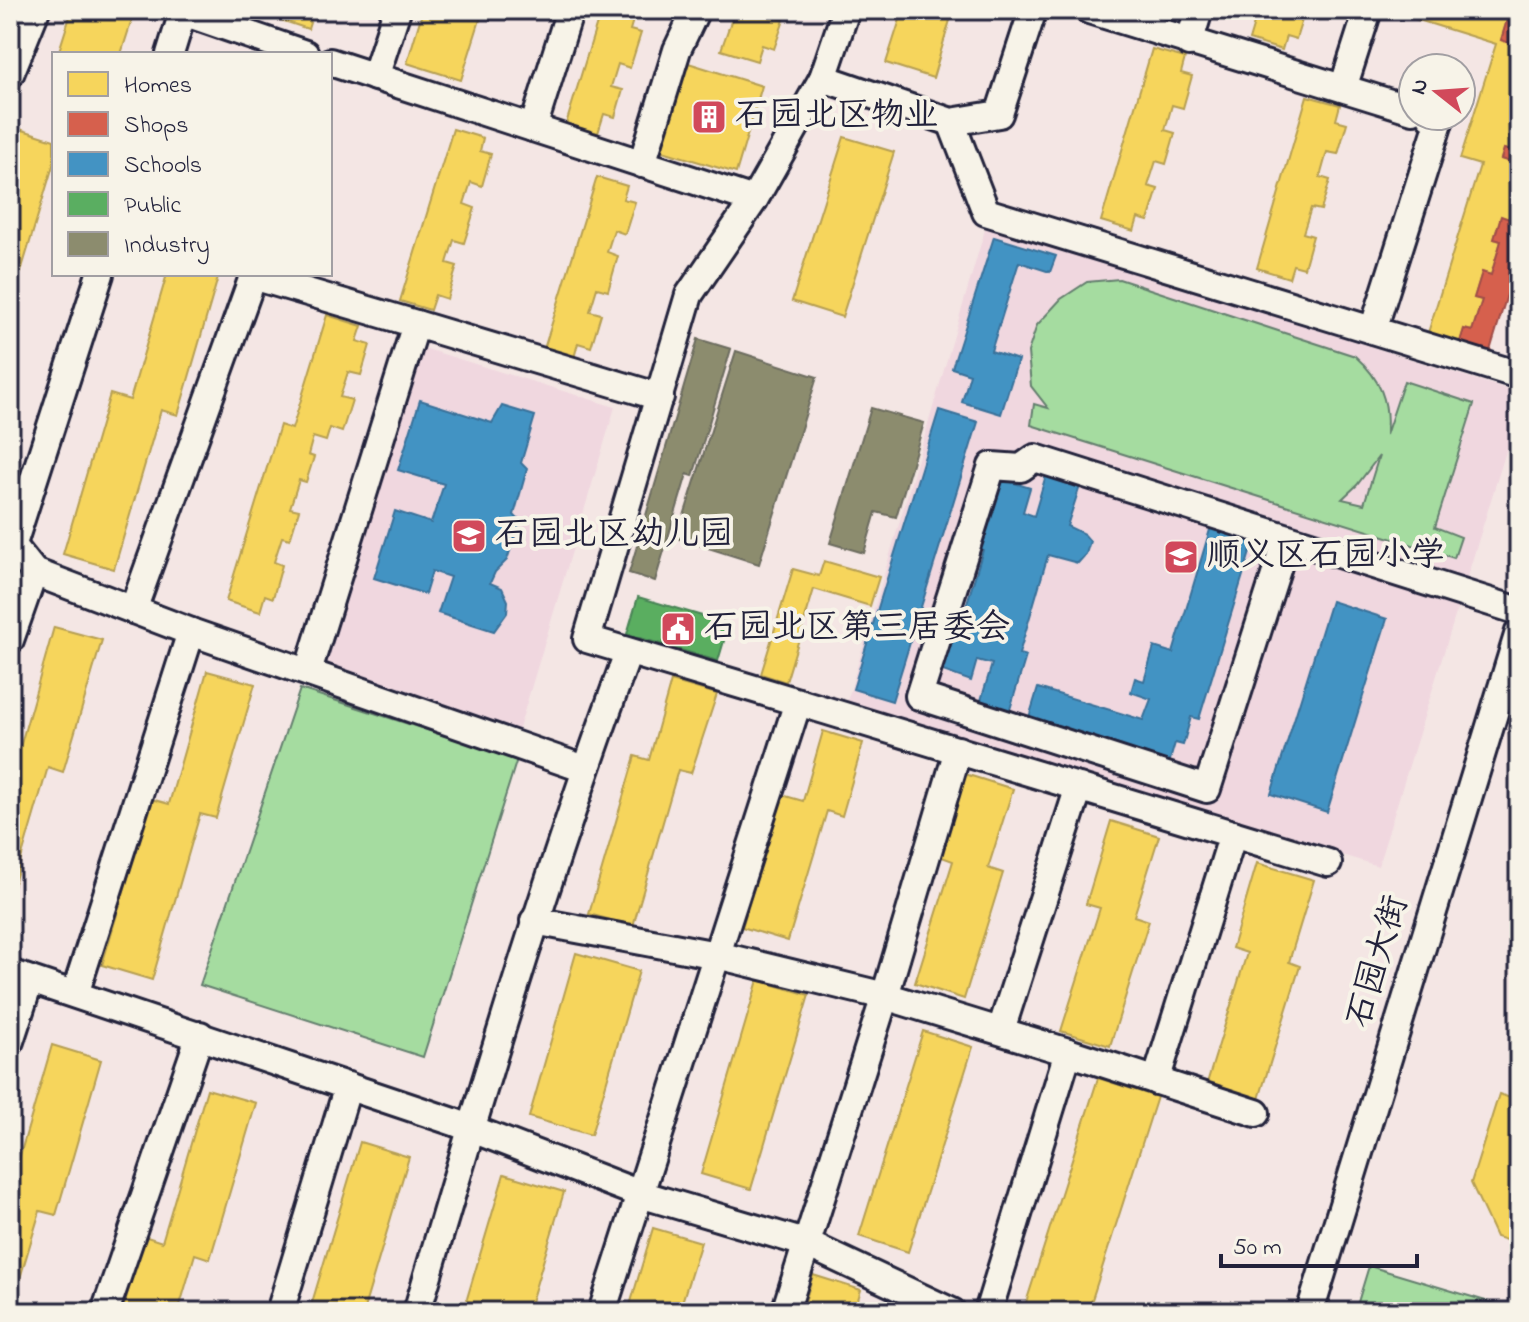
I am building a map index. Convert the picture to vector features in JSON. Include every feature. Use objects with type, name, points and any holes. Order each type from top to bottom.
[{"type":"street","points":[[10,74],[36,10]]},
{"type":"street","points":[[375,77],[397,10]]},
{"type":"street","points":[[533,128],[570,10]]},
{"type":"street","points":[[642,164],[677,50],[696,10]]},
{"type":"street","points":[[846,10],[823,78],[754,200],[689,295],[587,639],[1328,863]]},
{"type":"street","points":[[823,78],[951,122],[999,114],[1033,10]]},
{"type":"street","points":[[1089,10],[1397,105]]},
{"type":"street","points":[[1189,43],[1199,10]]},
{"type":"street","points":[[1343,88],[1368,10]]},
{"type":"street","points":[[171,52],[183,12],[299,52]]},
{"type":"street","points":[[332,70],[375,77],[754,200]]},
{"type":"street","points":[[951,122],[986,212],[1519,375]]},
{"type":"street","points":[[1373,330],[1436,132]]},
{"type":"street","points":[[99,276],[12,543],[34,572],[191,632],[585,769]]},
{"type":"street","points":[[133,610],[254,276]]},
{"type":"street","points":[[257,276],[660,397]]},
{"type":"street","points":[[308,671],[416,324]]},
{"type":"street","points":[[1287,538],[1207,789],[919,696],[992,466],[1021,468],[1035,458],[1519,611]]},
{"type":"street","points":[[10,640],[34,572]]},
{"type":"street","points":[[75,994],[191,632]]},
{"type":"street","name":"石园大街","points":[[1310,1312],[1515,661],[1519,632]]},
{"type":"street","points":[[417,1312],[534,921],[628,653]]},
{"type":"street","points":[[602,1312],[798,702]]},
{"type":"street","points":[[785,1312],[885,996],[958,750]]},
{"type":"street","points":[[1001,1030],[1079,787]]},
{"type":"street","points":[[1156,1081],[1233,834]]},
{"type":"street","points":[[534,921],[717,955],[885,996],[1001,1030],[1256,1113]]},
{"type":"street","points":[[10,1041],[20,976],[470,1128],[640,1194],[805,1243],[942,1310]]},
{"type":"street","points":[[105,1312],[200,1035]]},
{"type":"street","points":[[988,1312],[1068,1052]]},
{"type":"street","points":[[280,1312],[348,1086]]},
{"type":"shaded area","name":"顺义区石园小学","points":[[986,226],[1519,393],[1519,409],[1378,866],[846,705]]},
{"type":"shaded area","name":"石园北区幼儿园","points":[[420,347],[615,407],[518,732],[321,666]]},
{"type":"green space","points":[[1119,279],[1355,356],[1377,382],[1385,401],[1386,435],[1404,381],[1474,404],[1435,527],[1461,537],[1454,558],[1031,425],[1034,404],[1048,408],[1031,386],[1028,352],[1037,325],[1061,299],[1087,282]],"holes":[[[1379,456],[1364,504],[1342,499]]]},
{"type":"green space","points":[[300,689],[517,759],[423,1057],[200,985]]},
{"type":"green space","points":[[1369,1266],[1519,1311],[1519,1312],[1355,1312]]},
{"type":"building: Homes","points":[[72,10],[135,10],[122,52],[59,52]]},
{"type":"building: Homes","points":[[264,10],[314,10],[308,29],[263,14]]},
{"type":"building: Homes","points":[[423,10],[483,10],[461,80],[407,63]]},
{"type":"building: Homes","points":[[601,10],[636,10],[630,30],[641,33],[630,68],[618,64],[611,87],[623,90],[615,117],[604,114],[598,133],[566,124]]},
{"type":"building: Homes","points":[[735,10],[773,10],[771,16],[784,20],[774,49],[762,45],[757,61],[721,50]]},
{"type":"building: Homes","points":[[903,10],[953,10],[933,78],[886,63]]},
{"type":"building: Homes","points":[[1258,10],[1305,10],[1296,39],[1286,36],[1282,50],[1249,40]]},
{"type":"building: Homes","points":[[1386,10],[1510,10],[1501,40],[1519,46],[1519,97],[1512,121],[1519,123],[1519,128],[1512,151],[1504,149],[1501,159],[1516,164],[1510,183],[1519,186],[1509,219],[1501,216],[1494,239],[1501,241],[1491,275],[1482,272],[1474,298],[1482,300],[1472,331],[1464,329],[1459,345],[1427,336],[1480,165],[1460,159],[1468,132],[1477,132],[1477,105],[1496,44]]},
{"type":"building: Homes","points":[[1152,49],[1185,58],[1181,73],[1192,76],[1183,108],[1172,105],[1165,130],[1175,133],[1166,164],[1156,161],[1148,186],[1158,189],[1148,221],[1138,218],[1134,231],[1101,221]]},
{"type":"building: Homes","name":"石园北区物业","points":[[682,61],[762,86],[736,173],[656,149]]},
{"type":"building: Homes","points":[[1307,96],[1340,105],[1336,120],[1347,123],[1338,154],[1327,152],[1320,177],[1330,180],[1321,210],[1311,208],[1303,233],[1313,236],[1304,268],[1293,265],[1289,278],[1257,268]]},
{"type":"building: Homes","points":[[10,126],[52,139],[52,169],[10,308]]},
{"type":"building: Homes","points":[[453,129],[483,138],[480,151],[491,154],[482,186],[471,182],[464,204],[475,208],[464,243],[454,240],[447,263],[457,266],[447,299],[435,295],[430,310],[400,301]]},
{"type":"building: Homes","points":[[844,137],[894,152],[842,317],[792,301]]},
{"type":"building: Homes","points":[[597,177],[627,186],[623,199],[635,202],[625,234],[614,230],[607,252],[618,256],[608,291],[597,288],[590,311],[601,314],[591,347],[578,343],[574,358],[544,349]]},
{"type":"building: Homes","points":[[166,276],[218,276],[178,415],[161,410],[114,569],[63,554],[110,394],[130,400]]},
{"type":"building: Homes","points":[[327,315],[362,326],[357,341],[370,345],[361,375],[348,372],[340,397],[352,400],[342,432],[330,428],[326,441],[313,437],[308,455],[314,457],[306,482],[299,480],[290,508],[299,510],[290,539],[282,537],[274,562],[282,565],[273,598],[265,595],[260,612],[226,601],[280,425],[292,429]]},
{"type":"building: Homes","points":[[824,561],[879,577],[870,606],[814,589],[786,682],[761,674],[793,569],[819,576]]},
{"type":"building: Homes","points":[[54,627],[102,640],[63,772],[48,767],[10,897],[10,756],[17,758]]},
{"type":"building: Homes","points":[[207,671],[255,684],[216,818],[200,814],[152,980],[102,965],[151,799],[169,804]]},
{"type":"building: Homes","points":[[671,681],[717,694],[691,773],[678,770],[633,926],[589,914],[635,756],[649,760]]},
{"type":"building: Homes","points":[[823,731],[863,743],[842,816],[827,811],[788,941],[742,927],[782,795],[803,801]]},
{"type":"building: Homes","points":[[965,774],[1013,789],[988,868],[1003,873],[964,999],[915,983],[953,861],[939,856]]},
{"type":"building: Homes","points":[[1111,821],[1159,836],[1134,916],[1149,921],[1110,1046],[1061,1031],[1100,908],[1086,904]]},
{"type":"building: Homes","points":[[1257,863],[1314,880],[1289,962],[1300,966],[1259,1099],[1207,1083],[1247,953],[1232,948]]},
{"type":"building: Homes","points":[[576,953],[639,971],[591,1135],[529,1117]]},
{"type":"building: Homes","points":[[758,980],[809,995],[751,1189],[701,1174]]},
{"type":"building: Homes","points":[[923,1031],[973,1047],[908,1252],[859,1236]]},
{"type":"building: Homes","points":[[52,1045],[101,1060],[56,1215],[40,1211],[10,1312],[10,1190]]},
{"type":"building: Homes","points":[[1098,1078],[1157,1097],[1088,1312],[1023,1312]]},
{"type":"building: Homes","points":[[207,1089],[256,1103],[210,1259],[195,1254],[178,1312],[122,1312],[144,1236],[162,1242]]},
{"type":"building: Homes","points":[[1499,1094],[1519,1101],[1519,1244],[1496,1237],[1471,1183]]},
{"type":"building: Homes","points":[[360,1142],[409,1157],[363,1312],[291,1312],[294,1301],[311,1306]]},
{"type":"building: Homes","points":[[504,1174],[564,1192],[528,1312],[463,1312]]},
{"type":"building: Homes","points":[[653,1228],[701,1242],[679,1312],[628,1312]]},
{"type":"building: Homes","points":[[813,1275],[861,1290],[854,1312],[802,1312]]},
{"type":"building: Shops","points":[[1510,10],[1519,10],[1519,46],[1501,40]]},
{"type":"building: Shops","points":[[1519,128],[1519,186],[1510,183],[1516,164],[1501,159],[1504,149],[1512,151]]},
{"type":"building: Shops","points":[[1519,186],[1519,255],[1489,354],[1459,345],[1464,329],[1472,331],[1482,300],[1474,298],[1482,272],[1491,275],[1501,241],[1494,239],[1501,216],[1509,219]]},
{"type":"building: Schools","points":[[994,237],[1056,256],[1050,272],[1019,262],[991,351],[1018,360],[1001,414],[962,402],[970,374],[952,368]]},
{"type":"building: Schools","points":[[420,400],[492,423],[502,406],[535,416],[521,463],[527,469],[514,515],[520,521],[507,560],[495,572],[490,583],[502,588],[508,601],[507,613],[494,631],[438,613],[450,577],[432,571],[425,594],[374,578],[395,511],[431,523],[444,484],[398,470]]},
{"type":"building: Schools","points":[[939,410],[978,422],[892,701],[853,689]]},
{"type":"building: Schools","points":[[1046,475],[1080,486],[1067,526],[1084,534],[1090,541],[1086,554],[1078,563],[1048,555],[1019,654],[1026,656],[1008,716],[979,707],[992,664],[977,660],[971,681],[940,670],[958,611],[964,613],[983,550],[977,549],[998,478],[1030,488],[1023,512],[1034,516]]},
{"type":"building: Schools","points":[[1212,523],[1255,536],[1199,719],[1191,717],[1183,745],[1175,743],[1168,767],[1027,724],[1038,688],[1143,720],[1151,699],[1131,692],[1135,678],[1144,681],[1154,647],[1173,653]]},
{"type":"building: Schools","points":[[1331,601],[1387,619],[1327,812],[1271,794]]},
{"type":"building: Public","name":"石园北区第三居委会","points":[[638,597],[729,624],[718,661],[627,634]]},
{"type":"building: Industry","points":[[698,339],[731,349],[693,476],[687,474],[655,581],[629,573]]},
{"type":"building: Industry","points":[[736,351],[817,377],[759,564],[677,538]]},
{"type":"building: Industry","points":[[871,408],[924,423],[896,517],[876,512],[864,553],[830,543]]},
{"type":"place","name":"石园北区物业","points":[[709,117]]},
{"type":"place","name":"石园北区幼儿园","points":[[469,536]]},
{"type":"place","name":"顺义区石园小学","points":[[1181,557]]},
{"type":"place","name":"石园北区第三居委会","points":[[678,629]]}]
